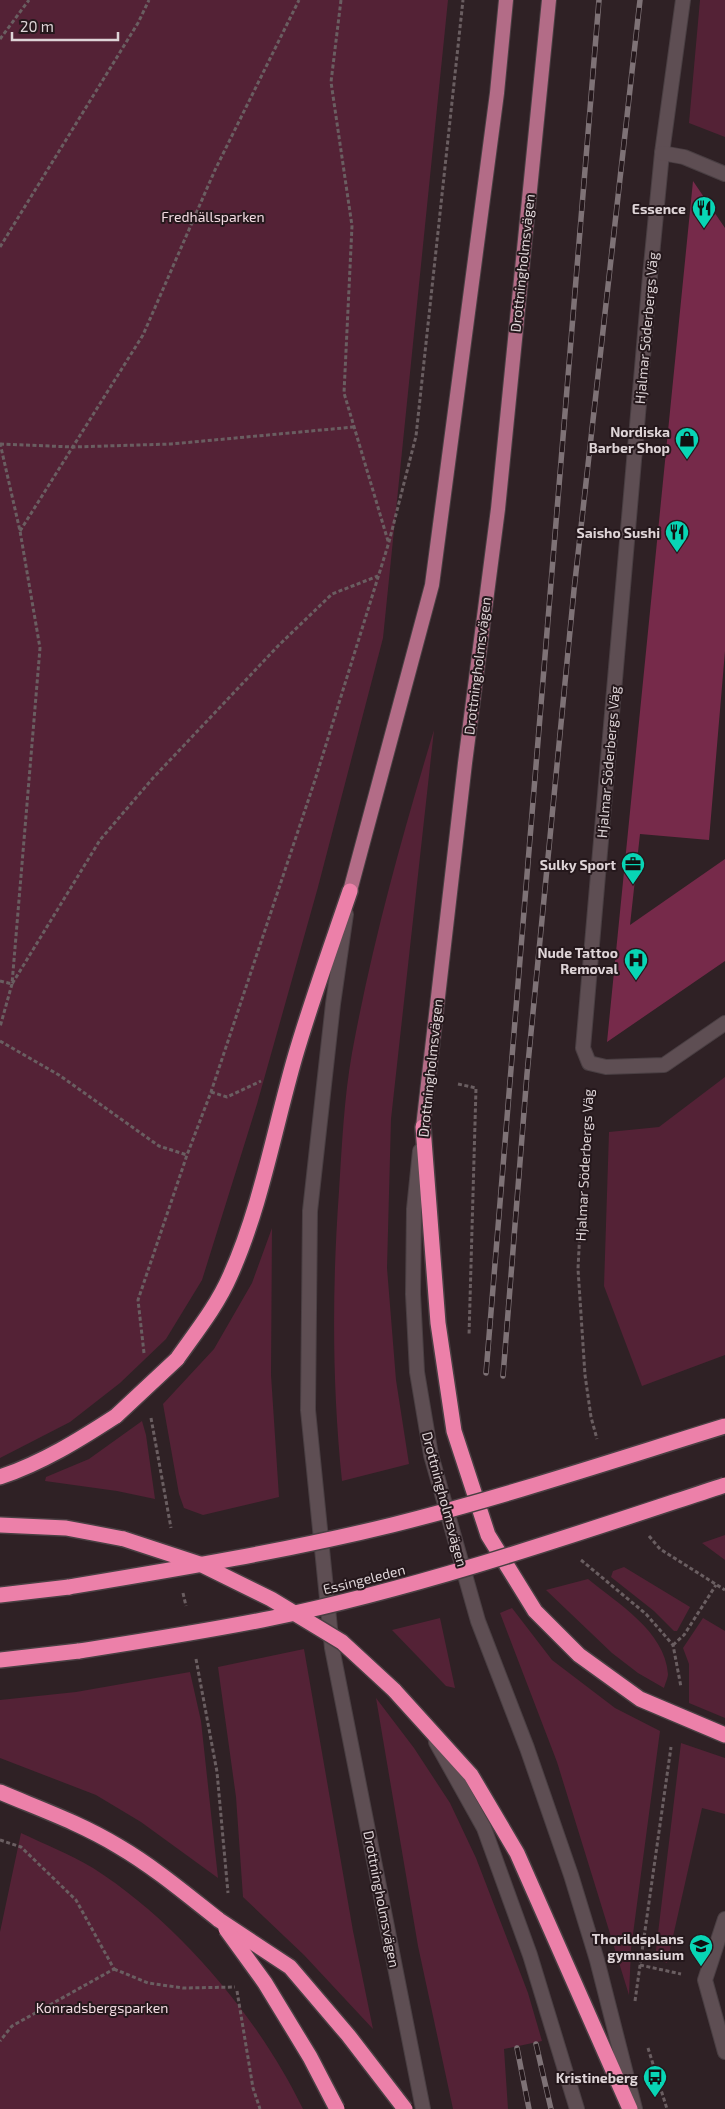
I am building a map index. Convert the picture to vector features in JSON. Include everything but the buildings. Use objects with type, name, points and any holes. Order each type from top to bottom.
[{"type":"highway","points":[[0,1477],[23,1469],[53,1454],[116,1416],[177,1359],[207,1317],[230,1277],[244,1241],[295,1057],[350,891]]},
{"type":"highway","points":[[423,1127],[438,1323],[454,1431],[488,1534],[535,1611],[579,1655],[640,1699],[725,1736]]},
{"type":"highway","points":[[0,1595],[69,1587],[265,1553],[392,1524],[560,1478],[725,1426]]},
{"type":"highway","name":"Essingeleden","points":[[0,1660],[78,1651],[176,1636],[274,1618],[407,1585],[725,1485]]},
{"type":"highway","points":[[0,1525],[66,1528],[124,1539],[200,1564],[271,1599],[342,1642],[394,1690],[471,1775],[517,1853],[630,2109]]},
{"type":"highway","points":[[0,1792],[74,1822],[117,1845],[159,1873],[219,1920],[290,1967],[348,2035],[405,2109]]},
{"type":"highway","points":[[219,1920],[265,1983],[310,2057],[337,2109]]},
{"type":"main road","name":"Drottningholmsvägen","points":[[424,2109],[332,1648],[308,1410],[310,1211],[334,1004],[350,891],[432,585],[496,103],[506,0]]},
{"type":"main road","name":"Drottningholmsvägen","points":[[548,0],[498,509],[465,763],[414,1208],[413,1294],[417,1372],[431,1455],[478,1621],[527,1748],[571,1875],[597,1960],[636,2109]]},
{"type":"main road","name":"Hjalmar Söderbergs Väg","points":[[588,1064],[583,1048],[662,153],[684,0]]},
{"type":"main road","points":[[662,153],[684,157],[725,174]]},
{"type":"main road","points":[[588,1064],[606,1067],[664,1066],[725,1023]]},
{"type":"main road","points":[[428,1726],[484,1828],[530,1955],[576,2109]]},
{"type":"main road","points":[[725,1918],[705,1980],[725,2052]]},
{"type":"path","points":[[0,39],[29,0]]},
{"type":"path","points":[[0,247],[138,23],[149,0]]},
{"type":"path","points":[[20,531],[143,335],[215,170],[299,0]]},
{"type":"path","points":[[341,0],[331,82],[352,226],[344,393],[389,542]]},
{"type":"path","points":[[0,1027],[12,984],[40,648],[20,531],[0,443],[73,447],[171,444],[354,428]]},
{"type":"path","points":[[12,984],[100,840],[153,778],[278,646],[332,594],[378,576]]},
{"type":"path","points":[[0,980],[12,984]]},
{"type":"path","points":[[0,1041],[58,1075],[159,1146],[187,1155]]},
{"type":"path","name":"Hjalmar Söderbergs Väg","points":[[588,1064],[578,1269],[585,1375],[591,1417],[599,1445]]},
{"type":"path","points":[[211,1092],[227,1097],[262,1080]]},
{"type":"path","points":[[458,1084],[476,1088],[468,1345]]},
{"type":"path","points":[[645,1531],[660,1549],[725,1590]]},
{"type":"path","points":[[579,1558],[646,1614],[673,1645],[681,1689]]},
{"type":"path","points":[[673,1645],[684,1635],[716,1585]]},
{"type":"path","points":[[635,2003],[671,1747]]},
{"type":"path","points":[[0,1840],[21,1847],[76,1900],[114,1969],[148,1984],[183,1988],[236,1987]]},
{"type":"path","points":[[640,1965],[705,1980]]},
{"type":"path","points":[[0,2041],[12,2026],[114,1969]]},
{"type":"path","points":[[646,2038],[667,2109]]},
{"type":"green space","name":"Fredhällsparken","points":[[0,0],[448,0],[383,638],[318,887],[257,1104],[202,1280],[166,1339],[120,1383],[70,1422],[0,1458]]},
{"type":"green space","points":[[700,0],[725,0],[725,137],[689,123]]},
{"type":"green space","points":[[434,730],[391,1119],[387,1268],[396,1380],[409,1464],[342,1481],[336,1409],[334,1300],[342,1139],[347,1087],[360,1012],[378,931],[410,810]]},
{"type":"green space","points":[[725,1077],[725,1355],[642,1386],[604,1286],[609,1132],[659,1127]]},
{"type":"green space","points":[[272,1228],[271,1375],[279,1497],[203,1515],[184,1508],[179,1494],[163,1404],[214,1349],[252,1283]]},
{"type":"green space","points":[[142,1421],[146,1435],[155,1499],[117,1491],[45,1481],[46,1477],[89,1459]]},
{"type":"green space","points":[[725,1535],[725,1560],[702,1543]]},
{"type":"green space","points":[[624,1567],[690,1607],[677,1631],[674,1631],[654,1611],[611,1577],[613,1571]]},
{"type":"green space","points":[[588,1579],[638,1619],[649,1631],[665,1659],[668,1674],[664,1688],[638,1673],[612,1653],[546,1590]]},
{"type":"green space","points":[[512,1608],[552,1660],[615,1708],[660,1731],[631,1949],[629,1995],[557,1762],[500,1613]]},
{"type":"green space","points":[[440,1618],[455,1688],[446,1686],[392,1630]]},
{"type":"green space","points":[[703,1618],[725,1631],[725,1718],[689,1703],[689,1664],[683,1648]]},
{"type":"green space","points":[[304,1649],[353,1931],[373,2029],[304,1955],[243,1897],[236,1797],[218,1667]]},
{"type":"green space","points":[[190,1672],[201,1721],[218,1878],[141,1822],[96,1795],[0,1758],[0,1700],[76,1692]]},
{"type":"green space","points":[[376,1698],[414,1748],[450,1803],[476,1858],[528,1993],[542,2041],[504,2049],[508,2109],[453,2109],[418,1946]]},
{"type":"green space","points":[[681,1743],[725,1758],[725,1814],[702,1808],[667,1963],[655,1958]]},
{"type":"green space","name":"Konradsbergsparken","points":[[21,1833],[93,1868],[125,1890],[185,1944],[240,2007],[285,2075],[303,2109],[0,2109],[0,1932]]},
{"type":"railway","points":[[486,1373],[599,0]]},
{"type":"railway","points":[[503,1376],[527,1074],[574,590],[640,0]]},
{"type":"railway","points":[[536,2044],[551,2109]]},
{"type":"railway","points":[[517,2048],[529,2109]]},
{"type":"place","name":"Essence","points":[[704,229]]},
{"type":"place","name":"Nordiska Barber Shop","points":[[687,460]]},
{"type":"place","name":"Saisho Sushi","points":[[677,553]]},
{"type":"place","name":"Sulky Sport","points":[[633,885]]},
{"type":"place","name":"Nude Tattoo Removal","points":[[636,981]]},
{"type":"place","name":"Thorildsplans gymnasium","points":[[701,1967]]},
{"type":"place","name":"Kristineberg","points":[[655,2098]]}]
